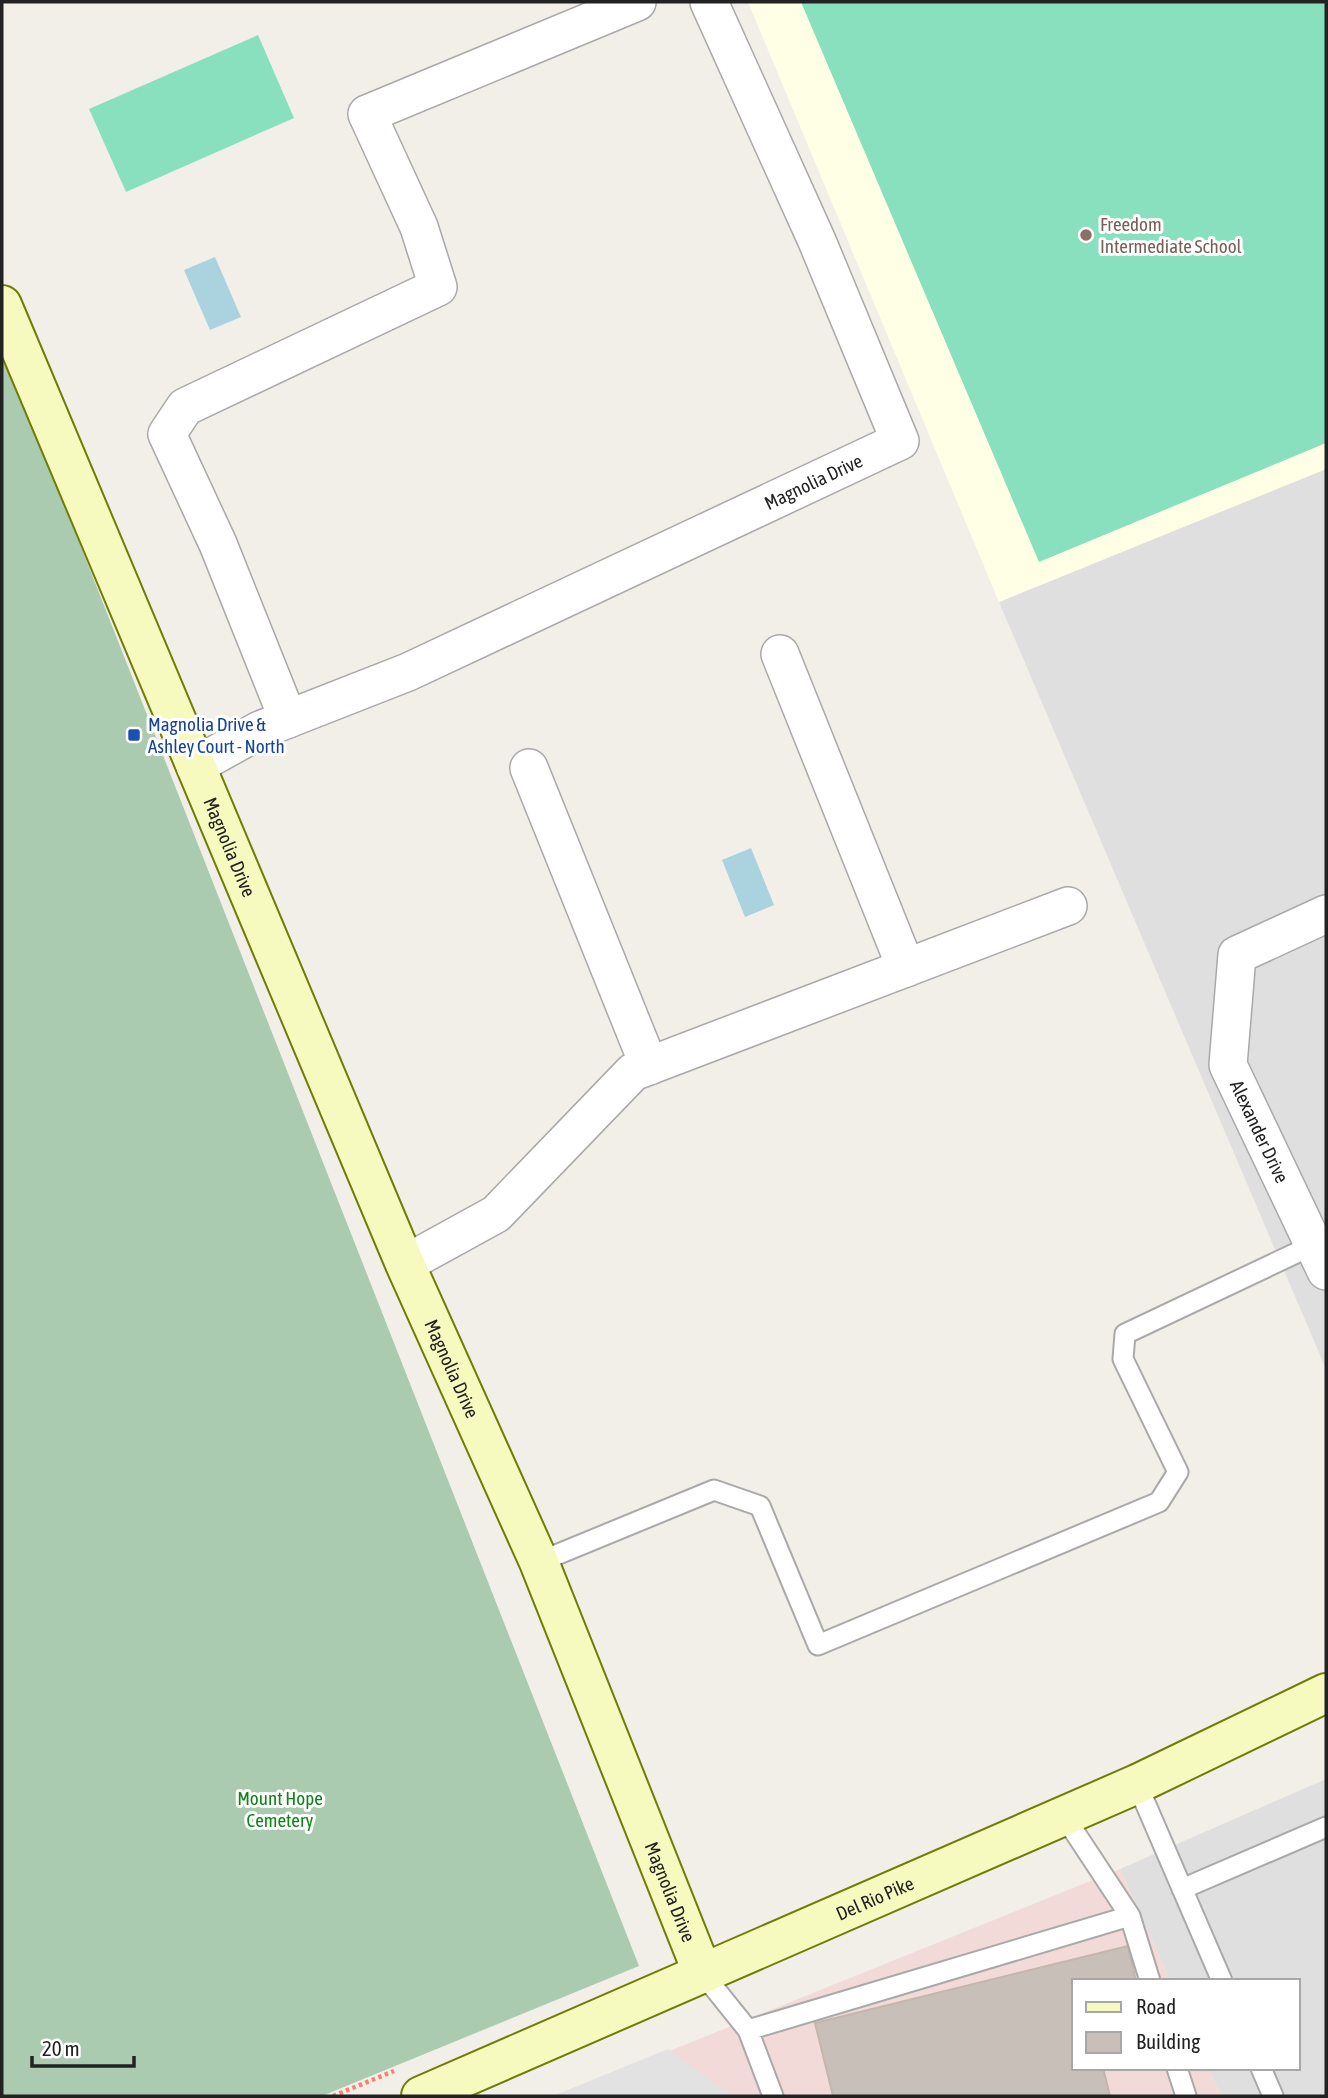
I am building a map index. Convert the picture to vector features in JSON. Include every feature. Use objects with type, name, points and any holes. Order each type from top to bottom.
[{"type":"street","points":[[288,719],[218,544],[167,434],[185,407],[438,287],[419,227],[367,114],[637,2]]},
{"type":"street","name":"Magnolia Drive","points":[[195,766],[260,730],[408,672],[900,441],[817,241],[709,2]]},
{"type":"street","name":"Magnolia Drive","points":[[2,305],[405,1264],[538,1562],[704,1974]]},
{"type":"street","points":[[780,654],[906,968]]},
{"type":"street","points":[[529,768],[649,1066]]},
{"type":"street","points":[[405,1264],[496,1214],[633,1072],[1068,906]]},
{"type":"street","name":"Alexander Drive","points":[[1320,1258],[1228,1065],[1237,955],[1326,914]]},
{"type":"street","name":"Del Rio Pike","points":[[421,2096],[1137,1784],[1326,1693]]},
{"type":"lane","points":[[538,1562],[714,1490],[761,1506],[818,1645],[1159,1502],[1178,1472],[1123,1359],[1125,1334],[1320,1258]]},
{"type":"lane","points":[[1137,1784],[1221,1979]]},
{"type":"lane","points":[[1064,1816],[1130,1916],[1149,1979]]},
{"type":"lane","points":[[1182,1889],[1326,1827]]},
{"type":"lane","points":[[748,2030],[1130,1916]]},
{"type":"lane","points":[[704,1974],[748,2030],[773,2096]]},
{"type":"lane","points":[[1178,2070],[1186,2096]]},
{"type":"lane","points":[[1262,2070],[1273,2096]]},
{"type":"shaded area","name":"Freedom Intermediate School","points":[[748,2],[1326,2],[1326,469],[999,602]]},
{"type":"shaded area","points":[[1326,469],[1326,1369],[999,602]]},
{"type":"shaded area","points":[[1326,1779],[1326,2096],[1221,2096],[1209,2070],[1300,2070],[1300,1979],[1169,1979],[1120,1869]]},
{"type":"shaded area","points":[[1120,1869],[1169,1979],[1072,1979],[1072,2070],[1209,2070],[1221,2096],[558,2096]]},
{"type":"shaded area","points":[[668,2049],[732,2096],[553,2096]]},
{"type":"green space","name":"Freedom Intermediate School","points":[[801,2],[1326,2],[1326,443],[1039,562]]},
{"type":"green space","points":[[258,35],[294,118],[126,192],[89,109]]},
{"type":"green space","name":"Mount Hope Cemetery","points":[[2,346],[639,1966],[322,2096],[2,2096]]},
{"type":"water","points":[[215,257],[241,317],[210,330],[184,270]]},
{"type":"water","points":[[751,848],[774,905],[745,917],[722,860]]},
{"type":"building","points":[[1128,1946],[1136,1979],[1072,1979],[1072,2070],[1104,2070],[1110,2096],[833,2096],[815,2023]]},
{"type":"place","name":"Freedom Intermediate School","points":[[1086,235]]},
{"type":"place","name":"Magnolia Drive & Ashley Court - North","points":[[134,735]]}]
